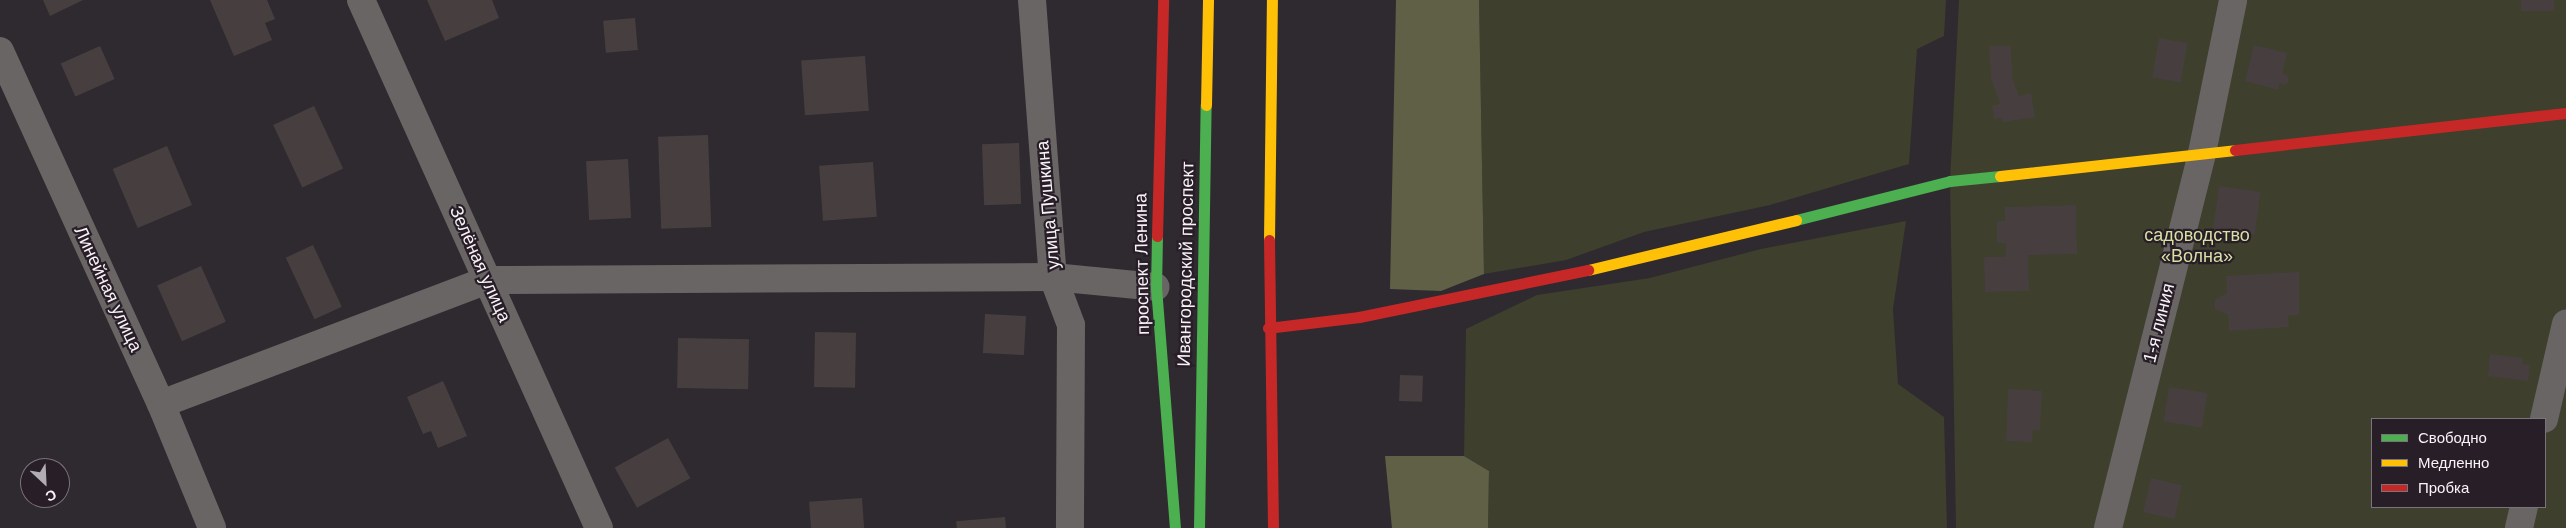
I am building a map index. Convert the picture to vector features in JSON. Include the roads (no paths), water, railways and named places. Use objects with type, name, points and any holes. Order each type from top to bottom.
[{"type":"main road","name":"проспект Ленина","points":[[1163,0],[1156,287],[1175,528]]},
{"type":"main road","name":"Ивангородский проспект","points":[[1199,528],[1208,0]]},
{"type":"main road","points":[[1272,0],[1268,328],[1273,528]]},
{"type":"main road","points":[[1268,328],[1359,317],[1644,259],[1950,181],[2566,113]]},
{"type":"street","name":"Зелёная улица","points":[[362,0],[599,528]]},
{"type":"street","name":"улица Пушкина","points":[[1032,0],[1053,277],[1071,325],[1070,528]]},
{"type":"street","name":"1-я линия","points":[[2108,528],[2202,153],[2233,0]]},
{"type":"street","name":"Линейная улица","points":[[0,51],[161,404],[212,528]]},
{"type":"street","points":[[161,404],[488,280],[1053,277],[1156,287]]},
{"type":"street","points":[[2544,418],[2566,324]]},
{"type":"street","points":[[2519,528],[2524,508]]},
{"type":"park label","name":"садоводство «Волна»","points":[[2197,246]]}]
